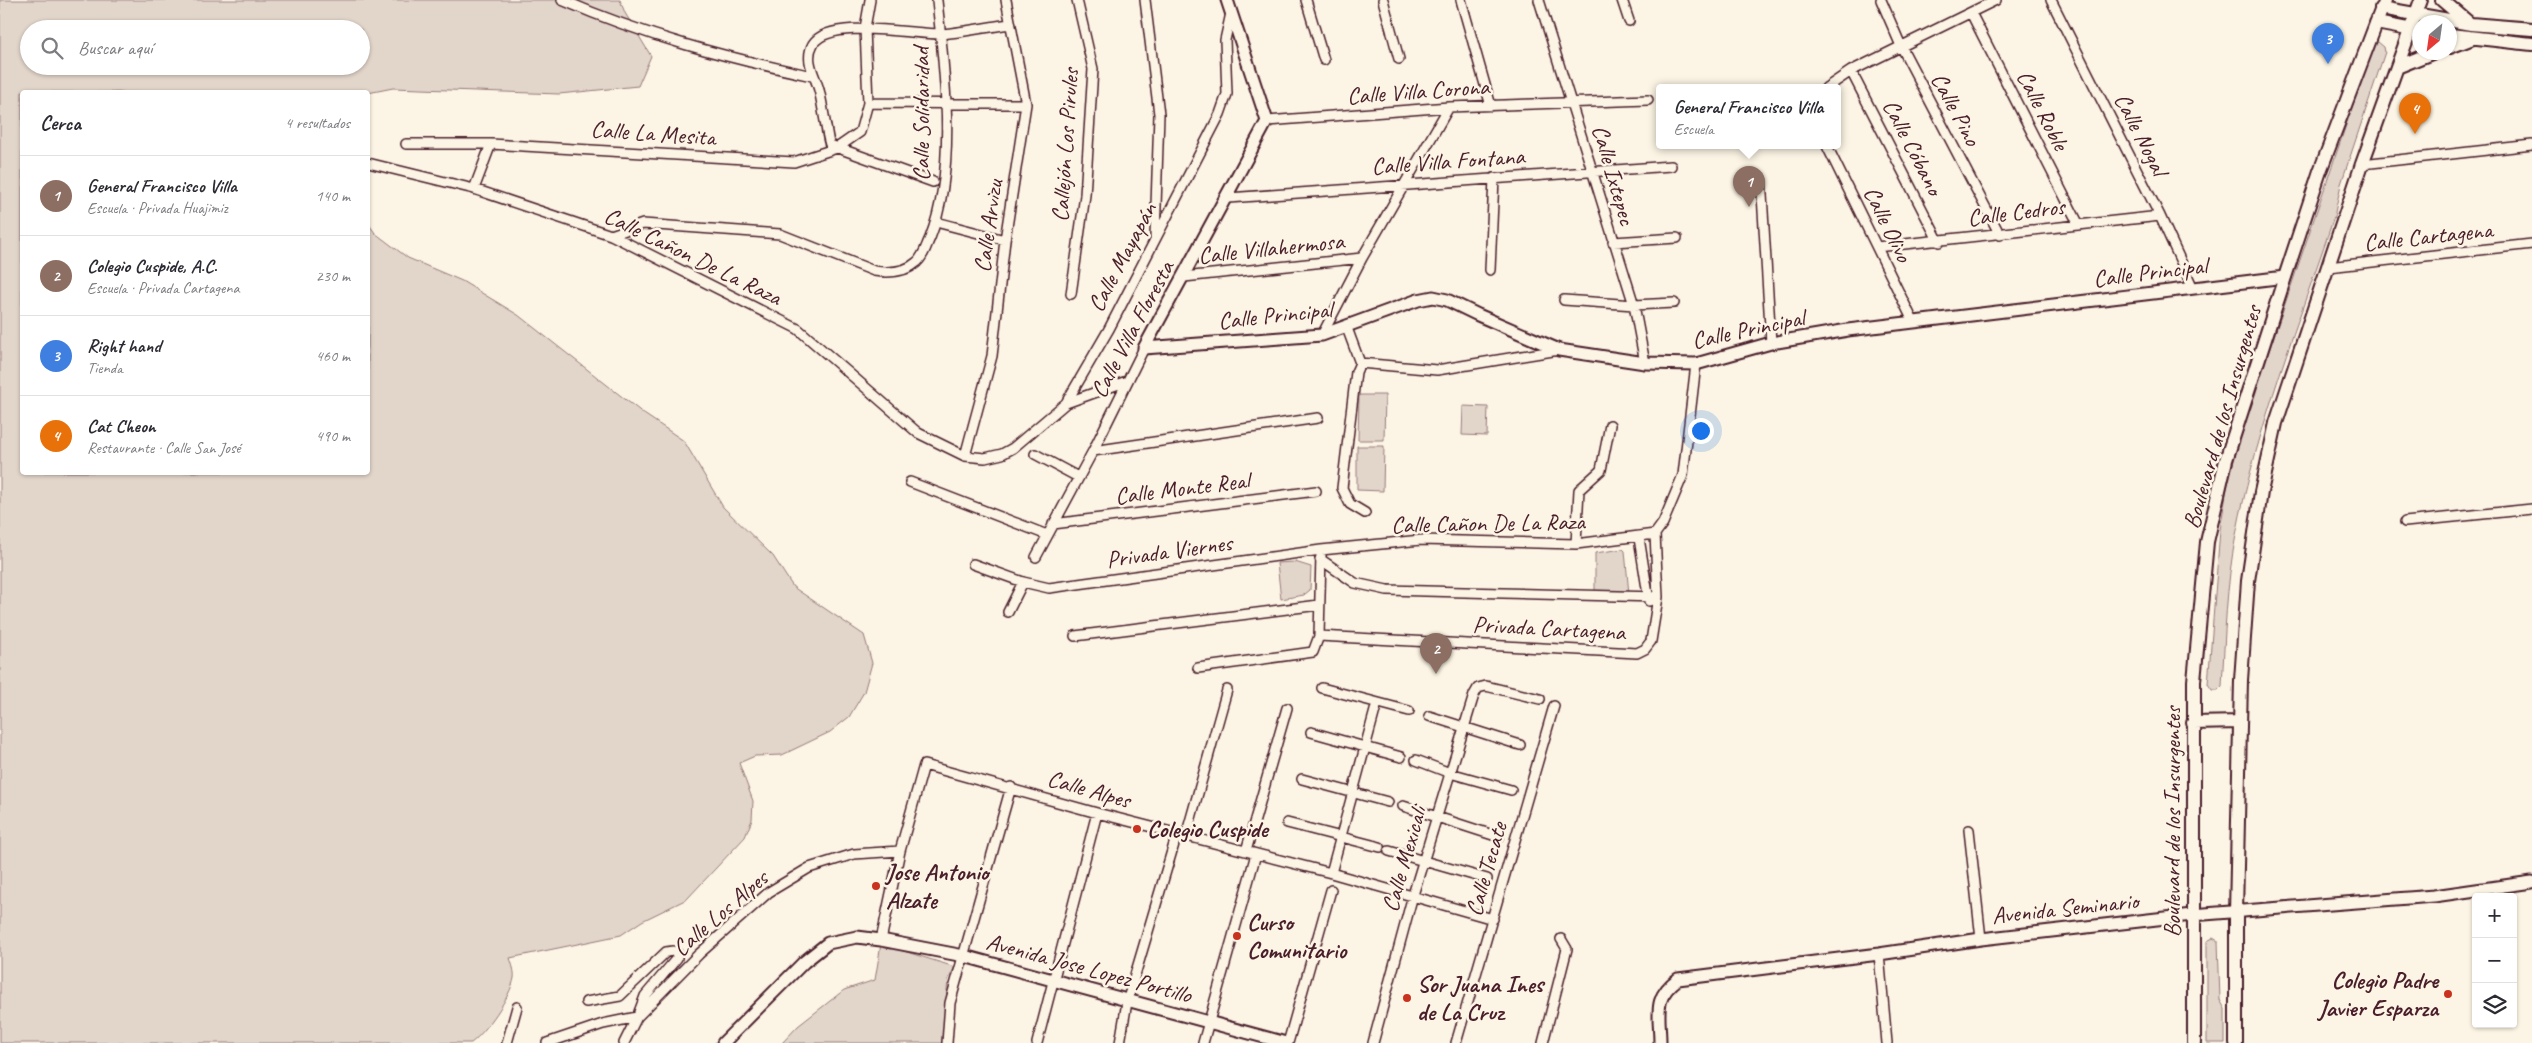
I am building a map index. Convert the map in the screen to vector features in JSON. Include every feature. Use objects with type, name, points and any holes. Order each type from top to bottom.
[{"type":"main road","points":[[2416,15],[2421,0]]},
{"type":"main road","points":[[2442,0],[2471,24]]},
{"type":"main road","points":[[2383,4],[2413,15]]},
{"type":"main road","name":"Boulevard de los Insurgentes","points":[[2194,1043],[2192,915],[2193,723],[2199,616],[2207,542],[2226,460],[2285,277],[2320,171],[2383,4]]},
{"type":"main road","points":[[2457,22],[2532,29]]},
{"type":"main road","points":[[2376,23],[2412,30]]},
{"type":"main road","points":[[2457,36],[2532,44]]},
{"type":"main road","points":[[2236,1043],[2236,913],[2240,722],[2248,582],[2261,492],[2276,424],[2362,164],[2397,67],[2412,37]]},
{"type":"main road","points":[[2457,44],[2475,38]]},
{"type":"main road","points":[[2397,67],[2414,60]]},
{"type":"main road","points":[[2193,723],[2240,722]]},
{"type":"street","points":[[562,0],[617,24],[695,49],[812,76]]},
{"type":"street","name":"Calle La Mesita","points":[[406,144],[491,144],[794,162],[837,148],[860,132],[868,104],[865,28],[870,0]]},
{"type":"street","name":"Calle Arvizu","points":[[965,456],[992,356],[1005,240],[1026,104],[1006,0]]},
{"type":"street","name":"Callejón Los Pirules","points":[[1071,294],[1085,194],[1093,69],[1077,0]]},
{"type":"street","points":[[1146,0],[1159,114],[1155,240]]},
{"type":"street","points":[[1228,0],[1267,121]]},
{"type":"street","points":[[1306,0],[1324,60]]},
{"type":"street","points":[[1383,0],[1399,59]]},
{"type":"street","points":[[1461,0],[1491,106]]},
{"type":"street","name":"Calle Ixtepec","points":[[1539,0],[1634,305],[1645,362]]},
{"type":"street","points":[[1622,0],[1629,20]]},
{"type":"street","name":"Calle Pino","points":[[1880,0],[1901,46],[2000,234]]},
{"type":"street","points":[[1832,84],[1851,71],[1996,0]]},
{"type":"street","name":"Calle Nogal","points":[[2051,0],[2160,216],[2193,288]]},
{"type":"street","name":"Calle Solidaridad","points":[[612,235],[643,224],[780,234],[874,271],[890,273],[904,270],[919,260],[936,222],[944,158],[945,103],[937,1]]},
{"type":"street","name":"Calle Mayapán","points":[[965,456],[986,458],[1002,454],[1014,448],[1066,403],[1155,240],[1220,114],[1227,94],[1225,40],[1232,13]]},
{"type":"street","name":"Calle Roble","points":[[1971,13],[2079,225]]},
{"type":"street","points":[[933,182],[837,148],[827,142],[826,118],[819,87],[812,76],[810,53],[819,37],[865,28],[941,34],[1010,24]]},
{"type":"street","name":"Calle Cóbano","points":[[1851,71],[1939,242]]},
{"type":"street","name":"Calle Villa Corona","points":[[1267,121],[1449,107],[1648,100]]},
{"type":"street","points":[[868,104],[1026,104]]},
{"type":"street","points":[[1322,335],[1362,258],[1407,183],[1449,107]]},
{"type":"street","name":"Calle Villa Floresta","points":[[1036,557],[1093,451],[1144,348],[1228,198],[1267,121]]},
{"type":"street","points":[[474,189],[491,144]]},
{"type":"street","points":[[2362,164],[2532,145]]},
{"type":"street","name":"Calle Olivo","points":[[1828,149],[1913,321]]},
{"type":"street","name":"Calle Cañon De La Raza","points":[[370,163],[474,189],[612,235],[798,328],[908,426],[932,441],[965,456]]},
{"type":"street","name":"Calle Villa Fontana","points":[[1228,198],[1407,183],[1671,166]]},
{"type":"street","points":[[1490,270],[1494,178]]},
{"type":"street","points":[[1760,178],[1771,344]]},
{"type":"street","name":"Calle Cedros","points":[[1877,247],[1939,242],[2160,216]]},
{"type":"street","points":[[936,222],[1005,240]]},
{"type":"street","points":[[1613,242],[1677,238]]},
{"type":"street","name":"Calle Cartagena","points":[[2328,267],[2532,244]]},
{"type":"street","name":"Calle Villahermosa","points":[[1184,277],[1362,258]]},
{"type":"street","name":"Calle Principal","points":[[1144,348],[1322,335],[1347,328],[1418,300],[1433,297],[1447,300],[1478,316],[1559,350],[1645,362],[1696,364],[1771,344],[1913,321],[2285,277]]},
{"type":"street","points":[[1564,300],[1634,305],[1674,303]]},
{"type":"street","points":[[1347,328],[1360,363],[1356,372],[1342,488],[1350,504],[1365,513]]},
{"type":"street","points":[[1360,363],[1437,370],[1559,350]]},
{"type":"street","points":[[1655,534],[1663,523],[1683,475],[1696,364]]},
{"type":"street","points":[[1066,403],[1127,381]]},
{"type":"street","name":"Calle Monte Real","points":[[1093,451],[1318,418]]},
{"type":"street","points":[[1576,544],[1579,490],[1601,470],[1610,425]]},
{"type":"street","points":[[1035,454],[1078,477]]},
{"type":"street","points":[[910,482],[1048,535]]},
{"type":"street","name":"Calle Monte Real","points":[[1053,524],[1316,491]]},
{"type":"street","points":[[2405,522],[2532,509]]},
{"type":"street","name":"Calle Cañon De La Raza","points":[[1321,555],[1421,540],[1576,544],[1639,538],[1655,534]]},
{"type":"street","name":"Privada Cartagena","points":[[1319,636],[1637,653],[1645,650],[1651,641],[1658,597],[1655,534]]},
{"type":"street","name":"Privada Cartagena","points":[[1639,538],[1647,598],[1655,611]]},
{"type":"street","points":[[1321,555],[1355,583],[1387,590],[1658,597]]},
{"type":"street","points":[[1198,668],[1313,652],[1319,636],[1318,605],[1321,555]]},
{"type":"street","name":"Privada Viernes","points":[[973,564],[1023,582],[1049,588],[1321,555]]},
{"type":"street","points":[[1008,612],[1023,582]]},
{"type":"street","points":[[1075,636],[1318,605]]},
{"type":"street","name":"Calle Mexicali","points":[[1373,1043],[1413,895],[1478,688],[1486,686],[1540,700]]},
{"type":"street","points":[[1322,688],[1409,711]]},
{"type":"street","points":[[1120,1043],[1127,1002],[1227,690]]},
{"type":"street","points":[[1331,873],[1377,703]]},
{"type":"street","name":"Calle Tecate","points":[[1456,1043],[1554,706]]},
{"type":"street","points":[[1246,851],[1287,708]]},
{"type":"street","points":[[1429,716],[1520,745]]},
{"type":"street","points":[[1311,732],[1401,757]]},
{"type":"street","points":[[1416,760],[1450,773],[1511,790]]},
{"type":"street","name":"Calle Alpes","points":[[900,851],[924,765],[1011,787],[1097,813],[1413,895],[1493,919]]},
{"type":"street","points":[[1302,778],[1388,802]]},
{"type":"street","points":[[947,1043],[950,1003],[1011,787]]},
{"type":"street","points":[[1402,806],[1500,837]]},
{"type":"street","points":[[1037,1043],[1052,979],[1097,813]]},
{"type":"street","points":[[1287,823],[1380,846]]},
{"type":"street","points":[[1969,830],[1981,939]]},
{"type":"street","points":[[881,940],[900,851]]},
{"type":"street","name":"Calle Los Alpes","points":[[625,1043],[637,1017],[699,954],[769,892],[810,868],[854,854],[900,851]]},
{"type":"street","points":[[1389,851],[1487,879]]},
{"type":"street","points":[[1203,1043],[1207,1021],[1256,854]]},
{"type":"street","name":"Avenida Seminario","points":[[1660,1043],[1660,1000],[1666,988],[1678,979],[1879,954],[1981,939],[2192,915],[2434,896],[2532,882]]},
{"type":"street","points":[[1287,1043],[1331,890]]},
{"type":"street","name":"Avenida Jose Lopez Portillo","points":[[723,1043],[804,962],[828,943],[857,937],[964,956],[1052,979],[1127,1002],[1287,1043]]},
{"type":"street","points":[[1543,1043],[1567,949],[1561,939]]},
{"type":"street","points":[[547,1043],[603,1024],[637,1017],[645,996],[677,958],[677,953],[673,950],[666,952],[620,996],[586,1002]]},
{"type":"street","points":[[1879,954],[1887,1043]]},
{"type":"street","points":[[507,1043],[517,1007]]},
{"type":"shaded area","points":[[0,0],[620,0],[625,13],[651,56],[638,86],[559,94],[393,88],[370,93],[370,90],[20,90],[20,475],[370,475],[370,226],[375,233],[408,258],[462,281],[518,315],[644,414],[684,441],[723,507],[773,556],[793,587],[864,635],[872,663],[864,692],[849,717],[830,732],[782,755],[755,756],[739,763],[753,801],[752,820],[745,837],[687,899],[642,921],[621,935],[510,958],[514,976],[512,986],[503,1004],[471,1043],[0,1043]]},
{"type":"shaded area","points":[[2378,42],[2384,47],[2385,52],[2341,184],[2334,217],[2293,335],[2255,454],[2236,535],[2230,573],[2222,686],[2218,690],[2212,690],[2208,684],[2220,530],[2227,488],[2241,433],[2374,43]]},
{"type":"shaded area","points":[[1359,395],[1385,395],[1384,440],[1358,440]]},
{"type":"shaded area","points":[[1463,406],[1488,407],[1487,436],[1462,435]]},
{"type":"shaded area","points":[[1357,446],[1384,446],[1383,491],[1357,490]]},
{"type":"shaded area","points":[[1623,549],[1625,551],[1629,594],[1595,592],[1595,553]]},
{"type":"shaded area","points":[[1295,562],[1311,567],[1310,590],[1304,595],[1281,599],[1277,563]]},
{"type":"shaded area","points":[[2213,938],[2218,941],[2220,1000],[2225,1009],[2225,1043],[2207,1043],[2207,941]]},
{"type":"shaded area","points":[[881,944],[955,967],[948,980],[942,1043],[782,1043],[798,1026],[844,990],[875,980]]},
{"type":"place","name":"Right hand","points":[[2328,64]]},
{"type":"place","name":"Cat Cheon","points":[[2415,134]]},
{"type":"place","name":"General Francisco Villa","points":[[1749,207]]},
{"type":"place","name":"Colegio Cuspide, A.C.","points":[[1436,674]]},
{"type":"place","name":"Colegio Cuspide","points":[[1137,829]]},
{"type":"place","name":"Jose Antonio Alzate","points":[[876,886]]},
{"type":"place","name":"Curso Comunitario","points":[[1237,936]]},
{"type":"place","name":"Colegio Padre Javier Esparza","points":[[2448,994]]},
{"type":"place","name":"Sor Juana Ines de La Cruz","points":[[1407,998]]}]
